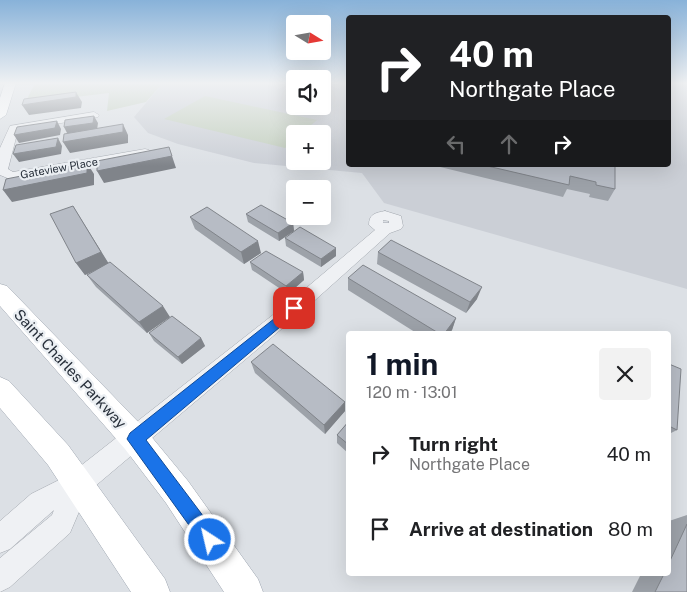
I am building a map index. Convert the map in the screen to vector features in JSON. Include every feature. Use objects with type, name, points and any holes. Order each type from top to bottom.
[{"type":"main road","name":"Saint Charles Parkway","points":[[0,292],[108,412],[135,439],[177,492],[245,592]]},
{"type":"main road","points":[[0,389],[58,455],[152,592]]},
{"type":"street","points":[[3,151],[14,128],[94,114]]},
{"type":"street","name":"Gateview Place","points":[[3,151],[1,171],[12,176],[145,152]]},
{"type":"street","points":[[0,539],[40,503],[78,484],[135,439],[298,305],[384,228]]},
{"type":"street","points":[[0,577],[61,524],[78,484]]},
{"type":"shaded area","points":[[139,111],[286,111],[286,115],[331,115],[331,111],[346,111],[346,167],[671,167],[671,111],[687,111],[687,289],[384,203],[362,173],[330,170],[331,125],[286,125],[286,166],[254,163],[178,144],[148,133],[134,117]]},
{"type":"green space","points":[[179,111],[273,111],[286,113],[286,115],[317,120],[311,125],[286,125],[285,148],[164,119]]},
{"type":"building","points":[[94,116],[93,123],[64,127],[65,120]]},
{"type":"building","points":[[57,121],[55,128],[14,135],[17,127]]},
{"type":"building","points":[[123,124],[123,132],[63,142],[64,134]]},
{"type":"building","points":[[58,138],[56,147],[13,154],[16,145]]},
{"type":"building","points":[[169,147],[172,156],[97,171],[97,161]]},
{"type":"building","points":[[87,163],[87,173],[3,190],[6,179]]},
{"type":"building","points":[[492,167],[615,167],[615,189],[570,176],[569,185]]},
{"type":"building","points":[[261,205],[286,219],[286,225],[290,225],[278,233],[246,214]]},
{"type":"building","points":[[73,206],[101,252],[76,263],[50,214]]},
{"type":"building","points":[[207,207],[258,241],[241,252],[190,217]]},
{"type":"building","points":[[300,227],[336,248],[321,259],[285,238]]},
{"type":"building","points":[[391,240],[482,287],[470,302],[378,252]]},
{"type":"building","points":[[266,251],[303,272],[286,286],[250,262]]},
{"type":"building","points":[[110,262],[163,306],[139,322],[87,275]]},
{"type":"building","points":[[363,265],[456,318],[446,331],[435,331],[348,278]]},
{"type":"building","points":[[172,316],[201,338],[178,357],[149,333]]},
{"type":"building","points":[[273,344],[345,402],[324,425],[251,362]]},
{"type":"building","points":[[671,365],[681,369],[677,430],[671,427]]},
{"type":"building","points":[[346,424],[346,442],[337,435]]},
{"type":"building","points":[[687,524],[687,592],[655,592],[663,576],[671,576],[671,559]]},
{"type":"route","points":[[210,540],[177,492],[135,439],[294,308]]}]
